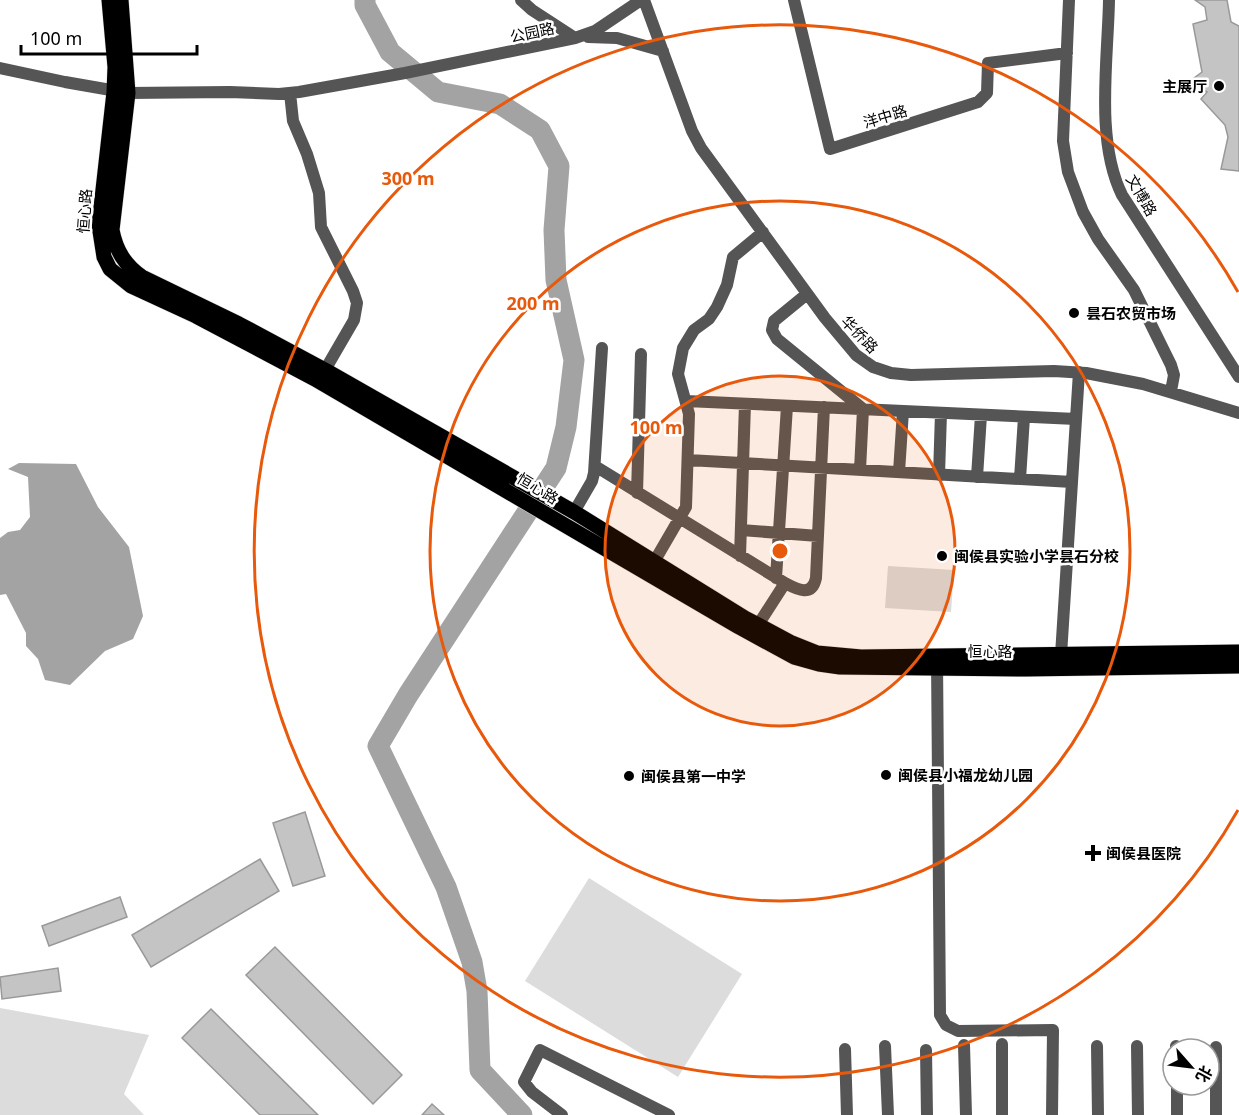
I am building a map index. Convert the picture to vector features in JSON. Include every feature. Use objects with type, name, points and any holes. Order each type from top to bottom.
[{"type":"main road","name":"恒心路","points":[[109,0],[115,67],[121,92],[99,225],[104,258],[110,269],[119,278],[144,294],[196,316],[524,492]]},
{"type":"main road","name":"恒心路","points":[[121,0],[121,92],[113,222],[115,244],[121,257],[132,269],[161,288],[239,324],[325,370],[739,627],[794,657],[840,667],[1061,655],[1239,652]]},
{"type":"main road","name":"恒心路","points":[[547,506],[573,513],[758,625],[798,646],[818,653],[938,662],[1239,666]]},
{"type":"street","points":[[520,0],[575,38],[608,37],[663,51]]},
{"type":"street","name":"公园路","points":[[0,68],[121,92],[290,93],[405,73],[575,38],[595,31],[642,0]]},
{"type":"street","name":"华侨路","points":[[642,0],[692,131],[701,148],[807,294],[864,362],[881,371],[911,375],[1079,372],[1171,391],[1239,413]]},
{"type":"street","name":"洋中路","points":[[794,0],[830,148],[978,102],[987,93],[988,63],[1067,53]]},
{"type":"street","points":[[1069,0],[1063,141],[1072,186],[1091,226],[1134,290],[1167,356],[1174,375],[1171,391]]},
{"type":"street","name":"文博路","points":[[1109,0],[1106,123],[1109,157],[1114,178],[1122,195],[1239,377]]},
{"type":"street","points":[[290,93],[293,121],[307,154],[319,193],[321,227],[357,303],[354,320],[325,370]]},
{"type":"street","points":[[654,562],[686,507],[689,414],[678,374],[683,348],[694,330],[709,319],[717,307],[727,285],[733,257],[763,232]]},
{"type":"street","points":[[807,294],[774,321],[772,330],[863,409]]},
{"type":"street","points":[[573,513],[592,481],[595,466],[602,348]]},
{"type":"street","points":[[637,493],[641,354]]},
{"type":"street","points":[[1061,655],[1079,372]]},
{"type":"street","points":[[686,401],[1076,420]]},
{"type":"street","points":[[740,556],[745,404]]},
{"type":"street","points":[[758,625],[781,580],[779,533],[787,406]]},
{"type":"street","points":[[595,466],[740,556],[803,591],[812,588],[816,578],[824,407]]},
{"type":"street","points":[[860,470],[863,409]]},
{"type":"street","points":[[899,472],[903,411]]},
{"type":"street","points":[[939,475],[941,413]]},
{"type":"street","points":[[977,477],[981,415]]},
{"type":"street","points":[[1020,479],[1024,417]]},
{"type":"street","points":[[688,460],[1072,482]]},
{"type":"street","points":[[741,530],[818,536]]},
{"type":"street","points":[[938,662],[940,1015],[946,1025],[958,1031],[1053,1030],[1052,1115]]},
{"type":"street","points":[[1002,1044],[1002,1115]]},
{"type":"street","points":[[964,1045],[966,1115]]},
{"type":"street","points":[[885,1046],[888,1115]]},
{"type":"street","points":[[1096,1046],[1098,1115]]},
{"type":"street","points":[[1137,1046],[1138,1115]]},
{"type":"street","points":[[845,1049],[847,1115]]},
{"type":"street","points":[[562,1115],[532,1092],[524,1082],[540,1050],[669,1115]]},
{"type":"street","points":[[926,1050],[927,1115]]},
{"type":"street","points":[[1177,1097],[1177,1115]]},
{"type":"street","points":[[1216,1097],[1216,1115]]},
{"type":"shaded area","points":[[19,463],[76,464],[98,507],[129,547],[143,616],[133,639],[105,651],[70,685],[45,680],[38,659],[26,646],[26,633],[6,594],[0,595],[0,538],[8,532],[20,530],[30,517],[28,477],[8,469]]},
{"type":"shaded area","points":[[888,566],[954,570],[951,612],[885,608]]},
{"type":"shaded area","points":[[589,878],[742,974],[678,1077],[525,981]]},
{"type":"shaded area","points":[[0,1008],[149,1035],[124,1094],[144,1115],[0,1115]]},
{"type":"building","name":"主展厅","points":[[1195,0],[1227,0],[1231,22],[1239,26],[1239,171],[1221,169],[1228,137],[1225,125],[1201,99],[1207,92],[1190,81],[1202,72],[1193,24],[1207,20],[1205,7]]},
{"type":"building","points":[[305,812],[325,876],[293,886],[273,823]]},
{"type":"building","points":[[260,859],[279,891],[151,967],[132,935]]},
{"type":"building","points":[[120,897],[127,917],[49,946],[42,926]]},
{"type":"building","points":[[275,947],[402,1075],[373,1104],[246,975]]},
{"type":"building","points":[[58,968],[61,991],[2,999],[0,977]]},
{"type":"building","points":[[211,1009],[318,1115],[260,1115],[182,1038]]},
{"type":"building","points":[[432,1104],[444,1115],[422,1115]]},
{"type":"waterway","points":[[365,0],[365,5],[390,52],[438,92],[500,104],[540,130],[559,166],[554,230],[556,280],[574,360],[566,427],[556,468],[408,695],[378,746],[446,887],[472,962],[477,991],[480,1070],[522,1115]]},
{"type":"place","name":"主展厅","points":[[1219,86]]},
{"type":"place","name":"昙石农贸市场","points":[[1074,313]]},
{"type":"place","name":"闽侯县实验小学昙石分校","points":[[942,556]]},
{"type":"place","name":"闽侯县小福龙幼儿园","points":[[886,775]]},
{"type":"place","name":"闽侯县第一中学","points":[[629,776]]},
{"type":"place","name":"闽侯县医院","points":[[1093,853]]}]
